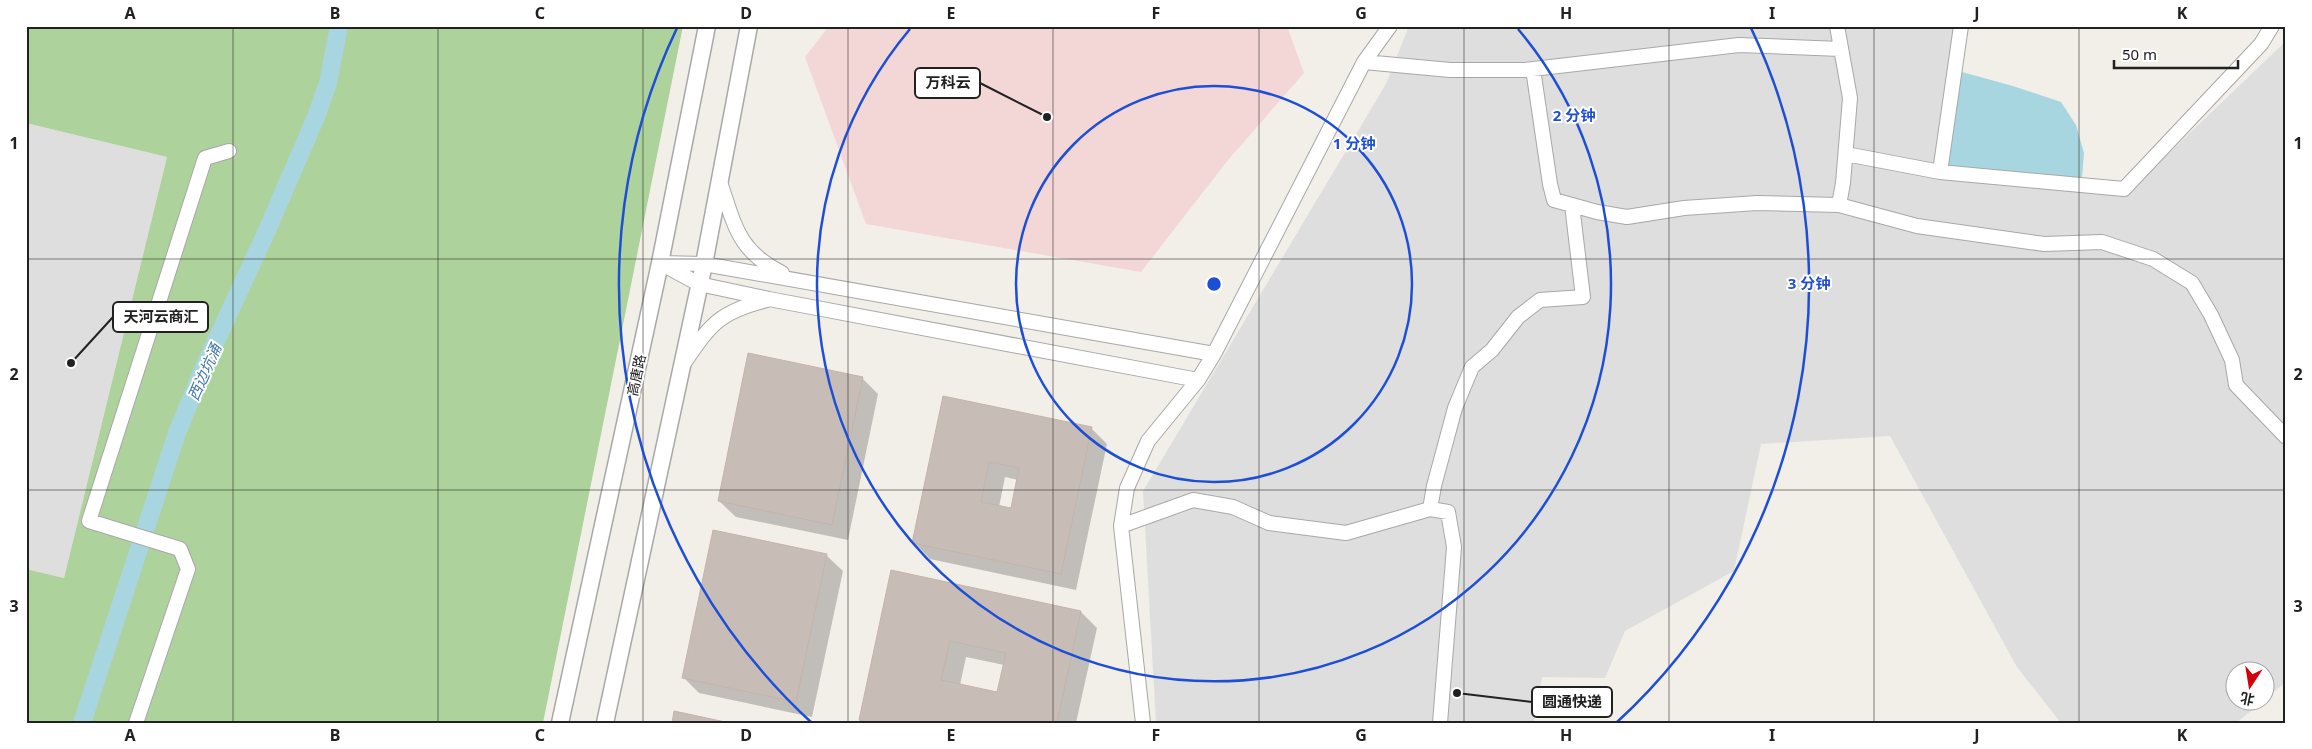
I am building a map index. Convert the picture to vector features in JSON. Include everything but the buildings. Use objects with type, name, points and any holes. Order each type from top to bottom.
[{"type":"street","name":"高唐路","points":[[560,723],[660,263],[708,26]]},
{"type":"street","points":[[605,723],[704,264],[749,26]]},
{"type":"street","points":[[1143,723],[1121,526],[1126,488],[1148,440],[1198,380],[1214,354],[1364,62],[1390,26]]},
{"type":"street","points":[[1837,26],[1850,98],[1846,154],[1839,205]]},
{"type":"street","points":[[1940,172],[1961,26]]},
{"type":"street","points":[[1846,154],[1940,172],[2124,189],[2261,44],[2272,26]]},
{"type":"street","points":[[1364,62],[1450,70],[1533,69],[1739,45],[1841,48]]},
{"type":"street","points":[[1533,69],[1554,200],[1626,217],[1684,208],[1757,203],[1839,205],[1917,226],[2035,243],[2102,242],[2154,259],[2192,283],[2211,315],[2232,360],[2236,385],[2286,437]]},
{"type":"street","points":[[136,723],[188,569],[180,549],[90,521],[205,158],[230,151]]},
{"type":"street","points":[[720,182],[736,230],[742,241],[755,257],[794,279]]},
{"type":"street","points":[[1430,509],[1434,486],[1455,408],[1472,367],[1492,350],[1518,317],[1540,300],[1583,298],[1572,205]]},
{"type":"street","points":[[660,263],[704,264],[1214,354]]},
{"type":"street","points":[[660,263],[699,284],[769,299],[1198,380]]},
{"type":"street","points":[[681,368],[707,330],[717,320],[743,306],[769,299]]},
{"type":"street","points":[[1121,526],[1193,500],[1233,506],[1268,523],[1346,533],[1430,509],[1448,512],[1454,547],[1440,723]]},
{"type":"shaded area","points":[[829,26],[1287,26],[1304,73],[1228,160],[1141,272],[866,224],[805,57]]},
{"type":"shaded area","points":[[1409,26],[1965,26],[1939,179],[2124,196],[2286,41],[2286,682],[2274,692],[2274,662],[2224,662],[2224,712],[2250,712],[2236,723],[2061,723],[2017,667],[1890,436],[1761,444],[1734,571],[1625,631],[1605,678],[1542,677],[1534,723],[1156,723],[1143,491],[1386,84]]},
{"type":"shaded area","points":[[26,123],[167,157],[64,578],[26,569]]},
{"type":"green space","points":[[26,26],[683,26],[543,723],[26,723],[26,569],[64,578],[167,157],[26,123]]},
{"type":"water","points":[[1962,72],[2061,102],[2076,125],[2084,153],[2082,178],[1947,167]]},
{"type":"waterway","name":"西边坑涌","points":[[82,723],[177,433],[205,365],[265,235],[316,117],[328,83],[339,26]]},
{"type":"place","name":"万科云","points":[[1047,117]]},
{"type":"place","name":"天河云商汇","points":[[71,363]]},
{"type":"place","name":"圆通快递","points":[[1457,693]]}]
